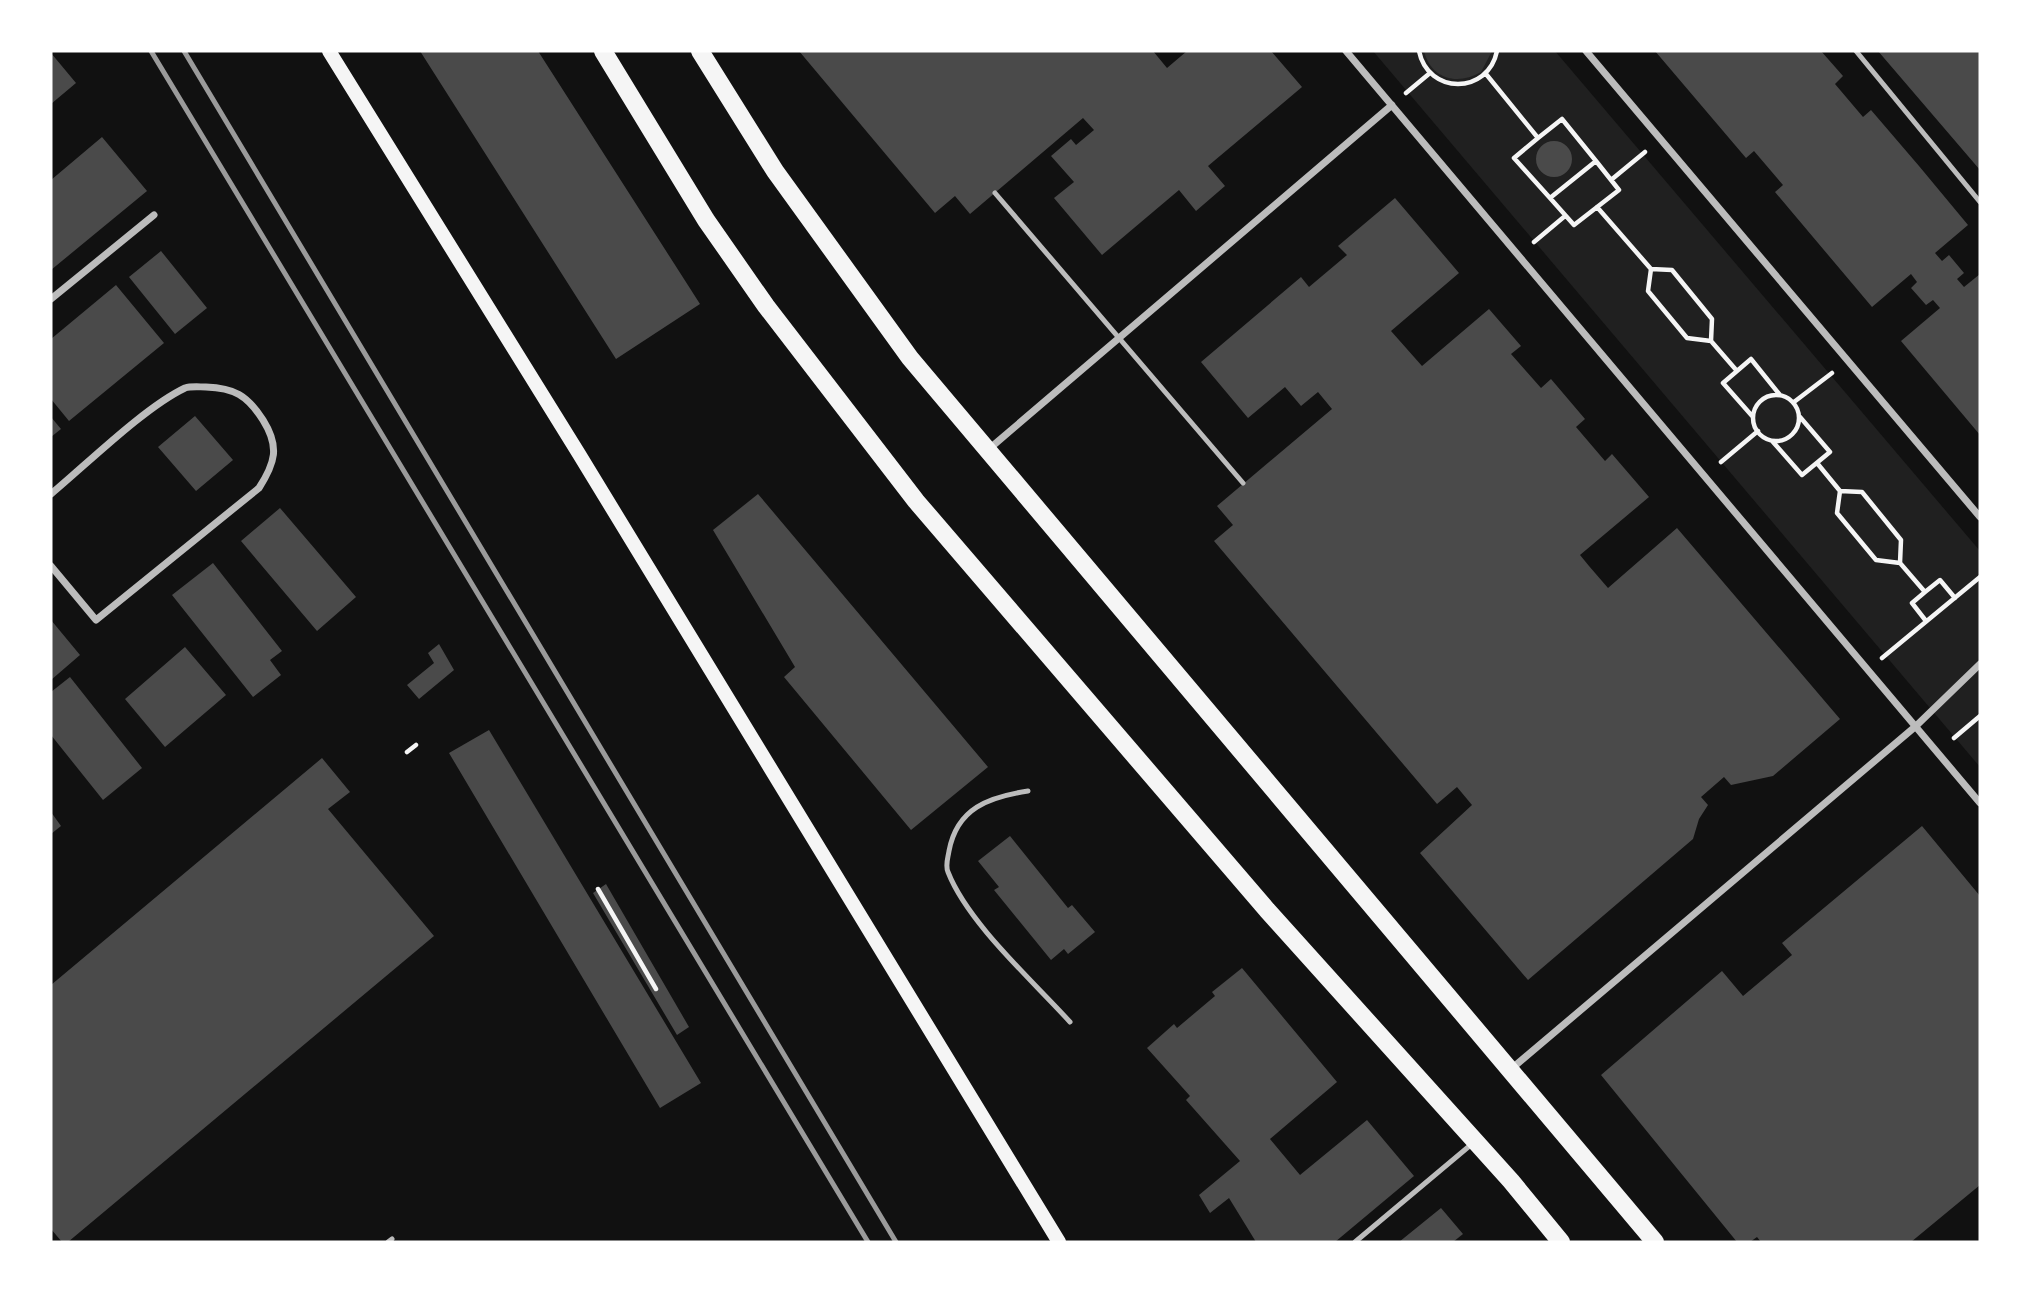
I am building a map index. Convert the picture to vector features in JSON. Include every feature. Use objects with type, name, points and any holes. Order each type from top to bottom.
[{"type":"main road","points":[[329,51],[586,466],[1059,1242]]},
{"type":"main road","points":[[603,51],[713,231],[798,349],[916,501],[1267,910],[1475,1141],[1561,1242]]},
{"type":"main road","points":[[700,51],[775,171],[910,358],[986,452],[1655,1242]]},
{"type":"street","points":[[1346,51],[1980,803]]},
{"type":"street","points":[[1586,51],[1980,517]]},
{"type":"street","points":[[986,452],[1392,105]]},
{"type":"street","points":[[51,299],[154,215]]},
{"type":"street","points":[[51,494],[159,405],[188,387],[228,388],[244,397],[262,418],[272,438],[273,465],[259,488],[96,620],[51,566]]},
{"type":"street","points":[[1510,1070],[1916,726],[1980,664]]},
{"type":"lane","points":[[1856,51],[1980,202]]},
{"type":"lane","points":[[995,193],[1243,483]]},
{"type":"lane","points":[[1028,791],[995,796],[969,812],[952,835],[946,868],[965,905],[1070,1022]]},
{"type":"lane","points":[[1355,1242],[1475,1141]]},
{"type":"path","points":[[1419,51],[1430,73],[1451,85],[1475,81],[1486,74],[1497,51]]},
{"type":"path","points":[[1392,105],[1430,73]]},
{"type":"path","points":[[1486,74],[1538,138]]},
{"type":"path","points":[[1562,119],[1596,161],[1619,190],[1574,225],[1514,158],[1562,119]]},
{"type":"path","points":[[1611,180],[1661,139]]},
{"type":"path","points":[[1550,198],[1596,161]]},
{"type":"path","points":[[1597,208],[1651,269],[1672,271],[1680,280],[1713,319],[1710,341]]},
{"type":"path","points":[[1519,255],[1565,216]]},
{"type":"path","points":[[1651,269],[1648,291],[1679,329],[1687,338],[1710,341],[1737,371]]},
{"type":"path","points":[[1751,359],[1780,395],[1794,402],[1800,417],[1830,453],[1802,475],[1773,441],[1758,431],[1753,417],[1723,383],[1737,371],[1751,359]]},
{"type":"path","points":[[1794,402],[1848,360]]},
{"type":"path","points":[[1753,417],[1759,402],[1765,397],[1780,395]]},
{"type":"path","points":[[1773,441],[1792,436],[1800,417]]},
{"type":"path","points":[[1705,476],[1758,431]]},
{"type":"path","points":[[1817,463],[1840,491],[1837,513],[1876,560],[1900,563],[1925,592]]},
{"type":"path","points":[[1840,491],[1862,492],[1901,541],[1900,563]]},
{"type":"path","points":[[1868,670],[1980,577]]},
{"type":"path","points":[[1926,621],[1912,603],[1940,580],[1955,598]]},
{"type":"path","points":[[1938,752],[1980,716]]},
{"type":"path","points":[[407,752],[416,745]]},
{"type":"path","points":[[598,889],[656,989]]},
{"type":"shaded area","points":[[1373,51],[1555,51],[1980,551],[1980,767]]},
{"type":"shaded area","points":[[1424,51],[1492,51],[1481,72],[1463,79],[1454,79],[1439,74],[1432,68]]},
{"type":"building","points":[[420,51],[538,51],[700,304],[616,359]]},
{"type":"building","points":[[799,51],[1153,51],[1167,68],[1187,51],[1271,51],[1302,87],[1208,166],[1225,186],[1196,211],[1179,190],[1102,255],[1054,198],[1074,182],[1051,156],[1071,139],[1076,145],[1094,130],[1083,118],[970,214],[955,196],[935,213]]},
{"type":"building","points":[[1655,51],[1821,51],[1843,76],[1835,84],[1863,117],[1871,110],[1968,225],[1935,253],[1942,261],[1949,255],[1964,273],[1957,279],[1964,287],[1980,274],[1980,435],[1901,341],[1940,308],[1933,300],[1926,305],[1911,288],[1917,282],[1911,274],[1872,307],[1775,192],[1783,185],[1754,151],[1746,158]]},
{"type":"building","points":[[1878,51],[1980,51],[1980,170]]},
{"type":"building","points":[[51,53],[76,83],[51,104]]},
{"type":"building","points":[[102,137],[147,191],[51,270],[51,180]]},
{"type":"building","points":[[1554,141],[1567,146],[1572,159],[1567,172],[1554,177],[1541,172],[1536,159],[1541,146]]},
{"type":"building","points":[[1395,198],[1459,273],[1391,331],[1422,366],[1489,309],[1521,346],[1511,354],[1541,388],[1551,379],[1585,419],[1576,427],[1605,461],[1612,454],[1649,497],[1580,555],[1589,566],[1608,588],[1677,528],[1840,719],[1773,776],[1731,785],[1724,777],[1701,797],[1708,805],[1699,819],[1693,839],[1528,980],[1420,853],[1472,805],[1457,787],[1437,804],[1214,541],[1233,525],[1217,506],[1332,409],[1318,392],[1301,406],[1285,387],[1248,418],[1201,362],[1301,277],[1309,287],[1347,255],[1338,246]]},
{"type":"building","points":[[161,251],[207,308],[175,334],[129,277]]},
{"type":"building","points":[[116,285],[164,343],[69,421],[51,399],[51,339]]},
{"type":"building","points":[[195,416],[233,460],[196,491],[158,447]]},
{"type":"building","points":[[51,417],[61,429],[51,437]]},
{"type":"building","points":[[758,494],[988,767],[911,830],[784,677],[795,667],[713,530]]},
{"type":"building","points":[[280,508],[356,597],[317,631],[241,541]]},
{"type":"building","points":[[213,563],[282,651],[270,660],[281,675],[253,697],[172,595]]},
{"type":"building","points":[[51,620],[80,655],[51,680]]},
{"type":"building","points":[[439,644],[454,670],[419,699],[407,685],[434,663],[428,653]]},
{"type":"building","points":[[185,647],[226,695],[165,747],[125,699]]},
{"type":"building","points":[[70,677],[142,768],[103,800],[51,735],[51,692]]},
{"type":"building","points":[[489,730],[701,1083],[660,1108],[449,753]]},
{"type":"building","points":[[322,758],[350,792],[328,809],[434,936],[68,1242],[62,1242],[51,1229],[51,985]]},
{"type":"building","points":[[51,812],[61,826],[51,834]]},
{"type":"building","points":[[1922,826],[1980,896],[1980,1185],[1911,1242],[1761,1242],[1757,1237],[1750,1242],[1737,1242],[1601,1075],[1722,971],[1743,996],[1792,955],[1782,943]]},
{"type":"building","points":[[1010,836],[1068,908],[1072,905],[1095,932],[1068,954],[1064,949],[1051,960],[994,890],[999,887],[978,861]]},
{"type":"building","points":[[606,884],[689,1027],[677,1035],[593,893]]},
{"type":"building","points":[[1242,968],[1337,1082],[1270,1139],[1300,1175],[1367,1120],[1414,1176],[1335,1242],[1256,1242],[1229,1198],[1210,1213],[1199,1195],[1240,1161],[1186,1100],[1190,1096],[1147,1048],[1174,1024],[1177,1028],[1215,996],[1212,992]]},
{"type":"building","points":[[1441,1208],[1463,1234],[1453,1242],[1399,1242]]},
{"type":"railway","points":[[151,51],[868,1242]]},
{"type":"railway","points":[[184,51],[896,1242]]}]
